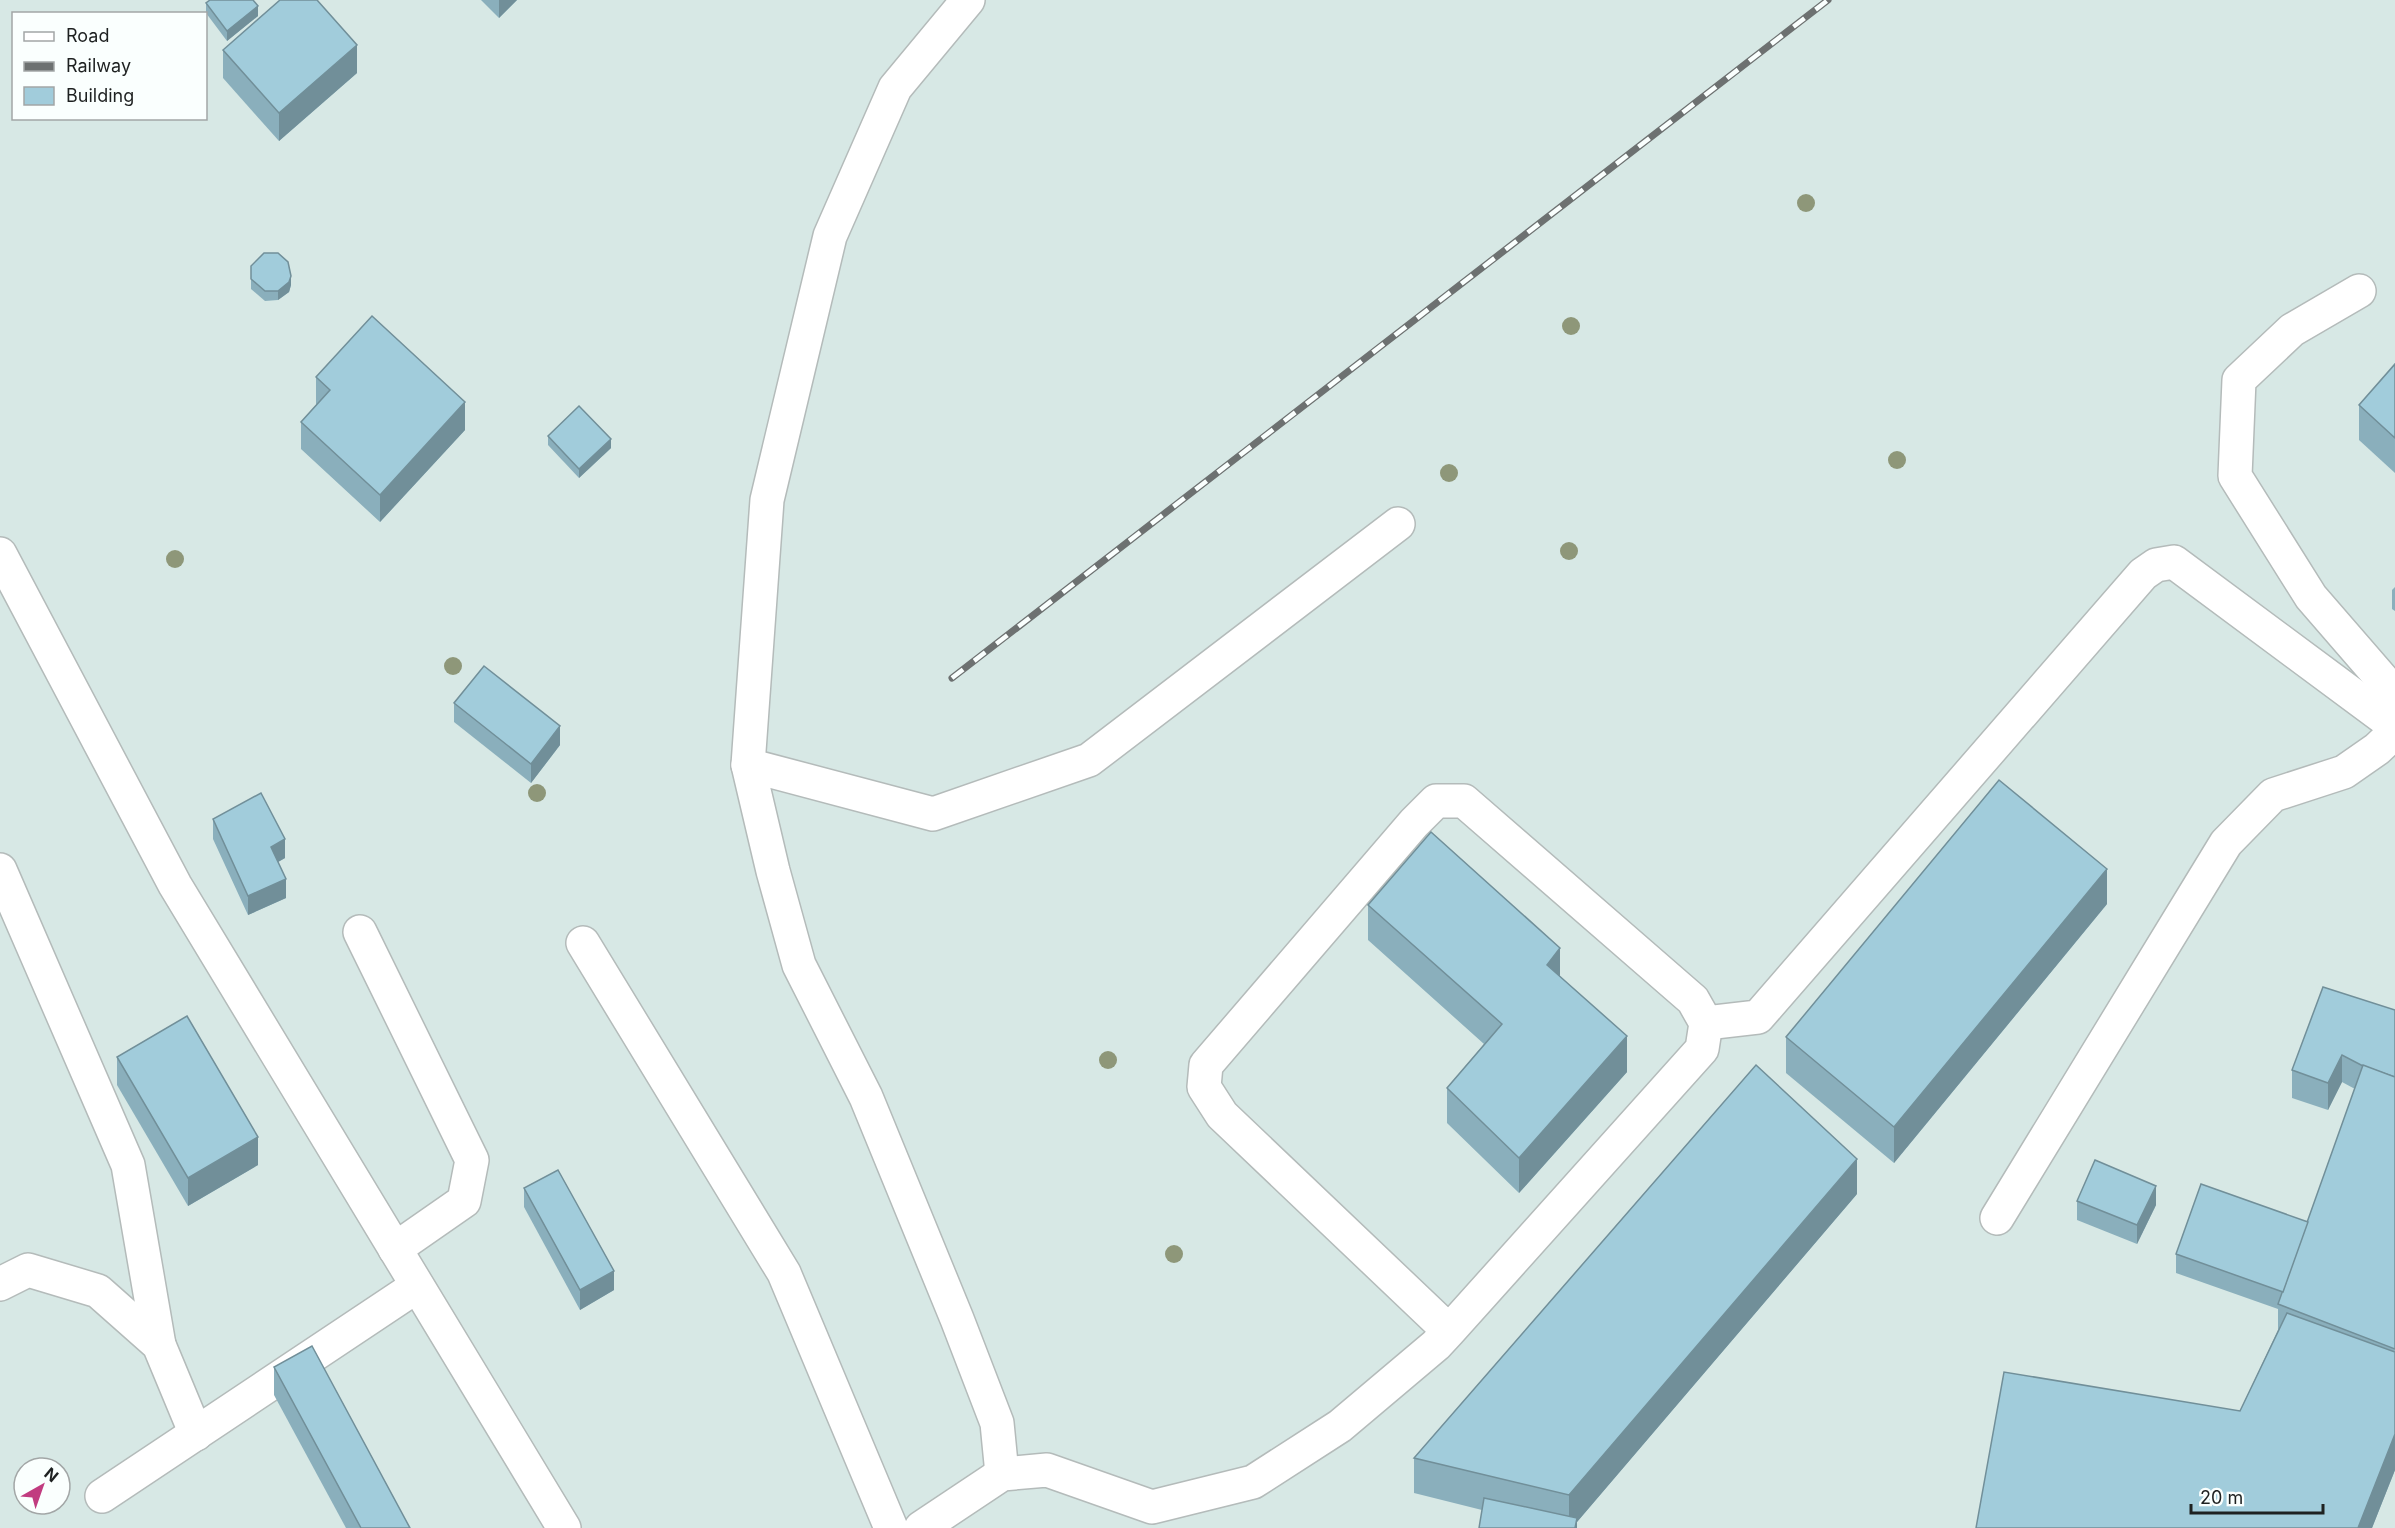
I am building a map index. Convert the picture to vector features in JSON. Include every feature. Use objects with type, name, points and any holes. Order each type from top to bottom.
[{"type":"street","points":[[968,0],[895,88],[830,236],[767,500],[748,765],[773,872],[799,965],[866,1097],[957,1319],[997,1423],[1002,1474]]},
{"type":"street","points":[[2359,291],[2292,330],[2239,380],[2235,476],[2311,597],[2395,694]]},
{"type":"street","points":[[748,765],[933,814],[1089,760],[1398,524]]},
{"type":"street","points":[[1706,1023],[1758,1017],[2143,574],[2156,565],[2174,562],[2395,726]]},
{"type":"street","points":[[3,568],[175,885],[564,1528]]},
{"type":"street","points":[[1997,1218],[2226,843],[2273,795],[2344,772],[2377,749],[2395,732]]},
{"type":"street","points":[[921,1528],[1002,1474],[1047,1470],[1152,1507],[1253,1482],[1340,1426],[1449,1331],[1702,1049],[1706,1023],[1693,1000],[1464,801],[1436,801],[1414,823],[1206,1065],[1204,1087],[1222,1115],[1449,1331]]},
{"type":"street","points":[[0,870],[128,1165],[159,1346],[196,1434]]},
{"type":"street","points":[[360,932],[472,1160],[464,1201],[395,1249]]},
{"type":"street","points":[[584,943],[784,1273],[891,1528]]},
{"type":"street","points":[[0,1284],[28,1270],[98,1291],[159,1346]]},
{"type":"street","points":[[102,1496],[417,1286]]},
{"type":"shaded area","points":[[0,0],[2395,0],[2395,1528],[0,1528]]},
{"type":"building","points":[[210,0],[253,0],[258,6],[227,31],[206,3]]},
{"type":"building","points":[[280,0],[317,0],[357,45],[279,113],[223,50]]},
{"type":"building","points":[[264,253],[278,253],[288,262],[291,276],[289,282],[278,291],[265,291],[251,279],[251,266]]},
{"type":"building","points":[[372,316],[465,402],[380,495],[301,422],[330,390],[316,377]]},
{"type":"building","points":[[2395,364],[2395,438],[2359,405]]},
{"type":"building","points":[[579,406],[611,439],[579,469],[548,436]]},
{"type":"building","points":[[484,666],[560,726],[531,764],[454,703]]},
{"type":"building","points":[[1999,780],[2107,869],[1894,1127],[1786,1037]]},
{"type":"building","points":[[261,793],[285,839],[271,847],[286,879],[248,896],[213,819]]},
{"type":"building","points":[[1431,832],[1560,948],[1547,965],[1627,1036],[1519,1158],[1447,1088],[1502,1024],[1368,905]]},
{"type":"building","points":[[2323,987],[2395,1010],[2395,1077],[2363,1066],[2342,1055],[2328,1083],[2292,1070]]},
{"type":"building","points":[[187,1016],[258,1137],[188,1178],[117,1057]]},
{"type":"building","points":[[1756,1065],[1857,1159],[1569,1495],[1414,1458]]},
{"type":"building","points":[[2363,1065],[2395,1077],[2395,1349],[2278,1304]]},
{"type":"building","points":[[2095,1160],[2156,1186],[2137,1225],[2077,1201]]},
{"type":"building","points":[[558,1170],[614,1271],[580,1290],[524,1188]]},
{"type":"building","points":[[2201,1184],[2308,1222],[2283,1292],[2176,1254]]},
{"type":"building","points":[[2287,1313],[2395,1352],[2395,1434],[2358,1528],[1976,1528],[2004,1372],[2240,1411]]},
{"type":"building","points":[[312,1346],[410,1528],[361,1528],[274,1367]]},
{"type":"building","points":[[1484,1498],[1577,1518],[1575,1528],[1479,1528]]},
{"type":"railway","points":[[952,678],[1828,0]]}]
